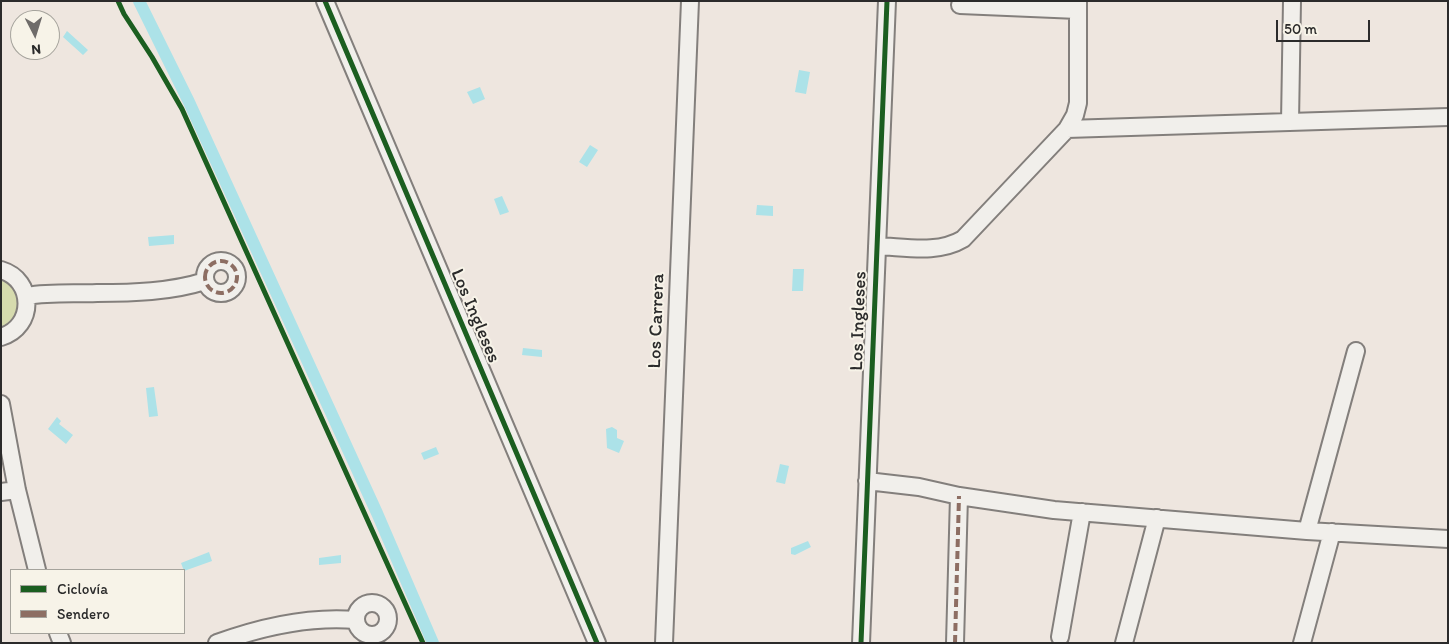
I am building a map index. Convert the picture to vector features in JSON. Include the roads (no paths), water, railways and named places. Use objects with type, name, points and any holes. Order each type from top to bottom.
[{"type":"street","name":"Los Ingleses","points":[[324,1],[597,643]]},
{"type":"street","name":"Los Carrera","points":[[664,643],[690,1]]},
{"type":"street","name":"Los Ingleses","points":[[861,643],[887,1]]},
{"type":"street","points":[[1290,122],[1292,1]]},
{"type":"street","points":[[877,246],[935,248],[950,246],[963,239],[1067,129],[1075,115],[1078,103],[1078,6],[960,6]]},
{"type":"street","points":[[1067,129],[1448,117]]},
{"type":"street","points":[[1,270],[20,281],[27,296],[28,304],[23,320],[11,333],[1,337]]},
{"type":"street","points":[[27,296],[51,293],[96,293],[161,289],[205,281]]},
{"type":"street","points":[[1307,531],[1356,351]]},
{"type":"street","points":[[1,404],[9,491],[37,569]]},
{"type":"street","points":[[868,481],[919,487],[1025,507],[1307,531],[1448,539]]},
{"type":"street","points":[[955,643],[959,496]]},
{"type":"street","points":[[1060,637],[1082,512]]},
{"type":"street","points":[[1124,643],[1157,518]]},
{"type":"street","points":[[1302,643],[1332,532]]},
{"type":"street","points":[[217,643],[253,631],[295,623],[356,620]]},
{"type":"water","points":[[67,31],[88,50],[83,55],[63,37]]},
{"type":"water","points":[[799,70],[810,72],[806,94],[795,92]]},
{"type":"water","points":[[480,87],[485,99],[473,104],[467,92]]},
{"type":"water","points":[[590,145],[598,150],[587,167],[579,162]]},
{"type":"water","points":[[502,196],[509,212],[500,215],[494,199]]},
{"type":"water","points":[[757,205],[773,206],[773,216],[756,215]]},
{"type":"water","points":[[174,235],[174,244],[149,246],[148,237]]},
{"type":"water","points":[[793,269],[804,269],[803,291],[792,291]]},
{"type":"water","points":[[523,348],[542,350],[542,357],[522,355]]},
{"type":"water","points":[[154,387],[158,416],[149,417],[146,388]]},
{"type":"water","points":[[57,417],[61,421],[59,424],[73,435],[66,444],[48,429]]},
{"type":"water","points":[[612,427],[617,430],[617,438],[624,441],[619,453],[607,448],[606,429]]},
{"type":"water","points":[[436,447],[439,454],[424,460],[421,453]]},
{"type":"water","points":[[780,464],[789,466],[785,484],[776,482]]},
{"type":"water","points":[[808,541],[811,547],[795,555],[791,554],[791,548]]},
{"type":"water","points":[[209,552],[212,561],[185,571],[181,563]]},
{"type":"water","points":[[341,555],[341,563],[319,565],[319,558]]},
{"type":"waterway","points":[[139,1],[189,102],[377,513],[433,643]]}]
